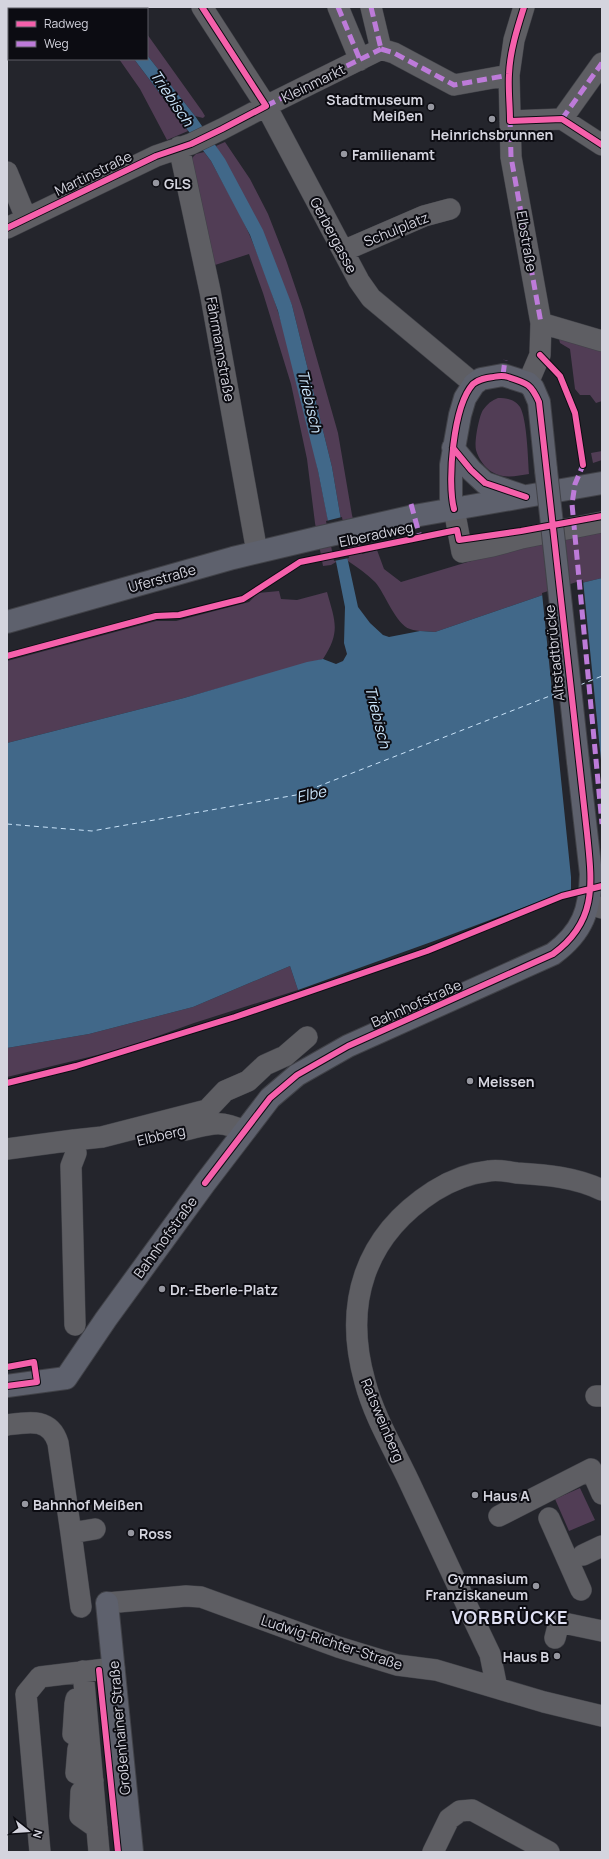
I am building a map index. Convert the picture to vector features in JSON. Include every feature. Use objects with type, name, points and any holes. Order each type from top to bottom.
[{"type":"main road","points":[[454,510],[451,499],[453,448],[465,398],[474,384],[481,379],[503,375],[528,383]]},
{"type":"main road","name":"Altstadtbrücke","points":[[528,383],[533,388],[539,402],[587,833]]},
{"type":"main road","points":[[453,448],[471,470],[485,483],[526,497]]},
{"type":"main road","name":"Uferstraße","points":[[7,622],[257,552],[414,516],[602,483]]},
{"type":"main road","name":"Bahnhofstraße","points":[[7,1386],[66,1378],[106,1319],[244,1130],[270,1098],[297,1075],[348,1046],[553,954],[565,946],[578,930],[594,901],[587,833]]},
{"type":"main road","name":"Großenhainer Straße","points":[[107,1603],[132,1852]]},
{"type":"street","name":"Gerbergasse","points":[[202,7],[266,106],[359,281],[371,298],[474,384]]},
{"type":"street","name":"Kleinmarkt","points":[[338,7],[360,60]]},
{"type":"street","points":[[371,7],[381,49],[394,53],[412,64],[454,85],[509,75]]},
{"type":"street","name":"Elbstraße","points":[[524,7],[514,40],[509,75],[511,157],[541,323],[540,355],[528,383]]},
{"type":"street","name":"Kleinmarkt","points":[[266,106],[381,49]]},
{"type":"street","points":[[562,119],[602,64]]},
{"type":"street","name":"Martinstraße","points":[[7,228],[156,156],[185,146],[222,129],[266,106]]},
{"type":"street","points":[[510,121],[562,119],[602,145]]},
{"type":"street","name":"Fährmannstraße","points":[[185,146],[257,552]]},
{"type":"street","points":[[7,172],[26,218]]},
{"type":"street","name":"Schulplatz","points":[[343,251],[424,216],[450,209]]},
{"type":"street","points":[[541,323],[602,341]]},
{"type":"street","points":[[454,510],[462,552],[602,522]]},
{"type":"street","points":[[75,1325],[71,1166],[75,1146],[102,1137],[207,1110],[225,1091],[248,1081],[265,1065],[285,1056],[307,1037]]},
{"type":"street","name":"Elbberg","points":[[7,1149],[75,1146],[92,1152],[212,1123],[229,1124],[244,1130]]},
{"type":"street","name":"Ratsweinberg","points":[[497,1688],[490,1654],[394,1450],[365,1383],[357,1348],[356,1332],[356,1317],[361,1283],[378,1245],[397,1221],[432,1193],[450,1182],[490,1170],[560,1176],[581,1181],[602,1190]]},
{"type":"street","points":[[7,1425],[38,1422],[48,1429],[56,1438],[81,1607]]},
{"type":"street","points":[[499,1516],[591,1469],[602,1494]]},
{"type":"street","points":[[549,1518],[581,1590]]},
{"type":"street","points":[[71,1533],[95,1529]]},
{"type":"street","points":[[583,1556],[602,1546]]},
{"type":"street","name":"Ludwig-Richter-Straße","points":[[107,1603],[186,1596],[201,1597],[338,1647],[397,1665],[436,1670],[602,1716]]},
{"type":"street","points":[[555,1638],[559,1622],[602,1631]]},
{"type":"street","points":[[38,1823],[48,1816],[49,1786],[34,1780],[44,1773],[45,1745],[30,1738],[40,1732],[41,1704],[26,1694],[40,1677],[83,1677],[114,1668]]},
{"type":"street","points":[[83,1677],[74,1704],[73,1734],[89,1743],[99,1852]]},
{"type":"street","points":[[433,1852],[449,1819],[460,1811],[472,1810],[548,1852]]},
{"type":"street","points":[[38,1823],[40,1852]]},
{"type":"street","points":[[38,1823],[53,1828],[51,1852]]},
{"type":"street","points":[[85,1852],[86,1834],[97,1828]]},
{"type":"shaded area","points":[[148,35],[205,116],[203,118],[195,116],[148,56]]},
{"type":"shaded area","points":[[120,60],[135,60],[188,131],[167,140],[140,89]]},
{"type":"shaded area","points":[[225,142],[250,179],[268,214],[303,310],[338,433],[352,515],[362,554],[377,550],[384,569],[401,582],[491,555],[602,527],[602,578],[569,586],[435,632],[413,630],[400,622],[375,582],[348,561],[332,467],[292,305],[216,146]]},
{"type":"shaded area","points":[[204,152],[211,161],[246,226],[279,315],[302,396],[320,479],[336,562],[331,565],[323,566],[315,523],[307,459],[291,384],[263,293],[249,254],[215,265],[192,158],[196,154]]},
{"type":"shaded area","points":[[558,335],[602,349],[602,401],[596,403],[590,395],[580,395],[575,389],[570,349],[560,343]]},
{"type":"shaded area","points":[[498,398],[516,402],[520,407],[527,439],[529,474],[520,476],[501,476],[496,474],[484,465],[477,453],[476,435],[481,413],[488,404]]},
{"type":"shaded area","points":[[602,451],[602,460],[593,463],[591,453]]},
{"type":"shaded area","points":[[279,591],[281,599],[297,600],[327,592],[335,626],[329,650],[323,659],[184,698],[7,743],[7,661],[156,621],[176,621],[249,602],[258,593]]},
{"type":"shaded area","points":[[290,966],[298,990],[194,1023],[122,1049],[7,1077],[7,1048],[89,1034],[193,1007]]},
{"type":"shaded area","points":[[580,1488],[595,1520],[569,1531],[555,1499]]},
{"type":"water","points":[[148,56],[195,116],[225,159],[263,230],[292,305],[332,467],[348,561],[358,607],[370,623],[383,635],[389,637],[420,631],[435,632],[569,586],[602,578],[602,882],[554,896],[298,990],[290,966],[193,1007],[89,1034],[7,1048],[7,743],[184,698],[307,662],[323,659],[336,664],[343,661],[347,654],[344,643],[345,607],[318,471],[278,311],[250,235],[211,161],[135,60],[148,60]]},
{"type":"pier","points":[[342,517],[349,558],[334,561],[326,521]]},
{"type":"pier","points":[[583,580],[602,770],[602,884],[571,893],[571,877],[542,593]]},
{"type":"ferry route","points":[[580,685],[602,676]]},
{"type":"ferry route","points":[[7,824],[92,831],[296,795],[560,692]]},
{"type":"marked path","points":[[338,7],[360,60]]},
{"type":"marked path","points":[[371,7],[381,49]]},
{"type":"marked path","points":[[381,49],[394,53],[454,85],[509,75]]},
{"type":"marked path","points":[[266,106],[381,49]]},
{"type":"marked path","points":[[562,119],[602,63]]},
{"type":"marked path","points":[[510,117],[511,157],[541,323]]},
{"type":"marked path","points":[[503,375],[505,360]]},
{"type":"marked path","points":[[582,462],[583,465],[575,484],[572,504],[602,824]]},
{"type":"marked path","points":[[411,504],[420,537]]},
{"type":"cycle path","points":[[7,228],[156,156],[191,144],[266,106],[202,7]]},
{"type":"cycle path","points":[[524,7],[514,40],[510,65],[510,121],[562,119],[602,145]]},
{"type":"cycle path","points":[[540,355],[560,376],[575,413],[583,465]]},
{"type":"cycle path","points":[[205,1183],[270,1098],[297,1075],[348,1046],[553,954],[568,941],[578,928],[585,914],[589,900],[590,885],[589,851],[539,402],[528,385],[504,376],[485,378],[473,384],[466,395],[456,426],[453,445],[451,481],[454,509]]},
{"type":"cycle path","points":[[453,448],[471,470],[485,483],[526,497]]},
{"type":"cycle path","name":"Elberadweg","points":[[7,656],[156,616],[179,615],[243,599],[300,562],[457,530],[459,540],[521,531],[602,516]]},
{"type":"cycle path","points":[[7,1083],[76,1066],[235,1017],[427,951],[562,896],[602,886]]},
{"type":"cycle path","points":[[7,1367],[34,1362],[37,1382],[7,1386]]},
{"type":"cycle path","points":[[99,1670],[118,1852]]},
{"type":"place","name":"Stadtmuseum Meißen","points":[[431,107]]},
{"type":"place","name":"Heinrichsbrunnen","points":[[492,119]]},
{"type":"place","name":"Familienamt","points":[[344,154]]},
{"type":"place","name":"GLS","points":[[156,183]]},
{"type":"place","name":"Meissen","points":[[470,1081]]},
{"type":"place","name":"Dr.-Eberle-Platz","points":[[162,1289]]},
{"type":"place","name":"Haus A","points":[[475,1495]]},
{"type":"place","name":"Bahnhof Meißen","points":[[25,1504]]},
{"type":"place","name":"Ross","points":[[131,1533]]},
{"type":"place","name":"Gymnasium Franziskaneum","points":[[536,1586]]},
{"type":"place","name":"Haus B","points":[[557,1656]]},
{"type":"district","name":"VORBRÜCKE","points":[[510,1617]]},
{"type":"water label","name":"Triebisch","points":[[172,98]]},
{"type":"water label","name":"Triebisch","points":[[310,401]]},
{"type":"water label","name":"Triebisch","points":[[378,717]]},
{"type":"water label","name":"Elbe","points":[[311,794]]}]
